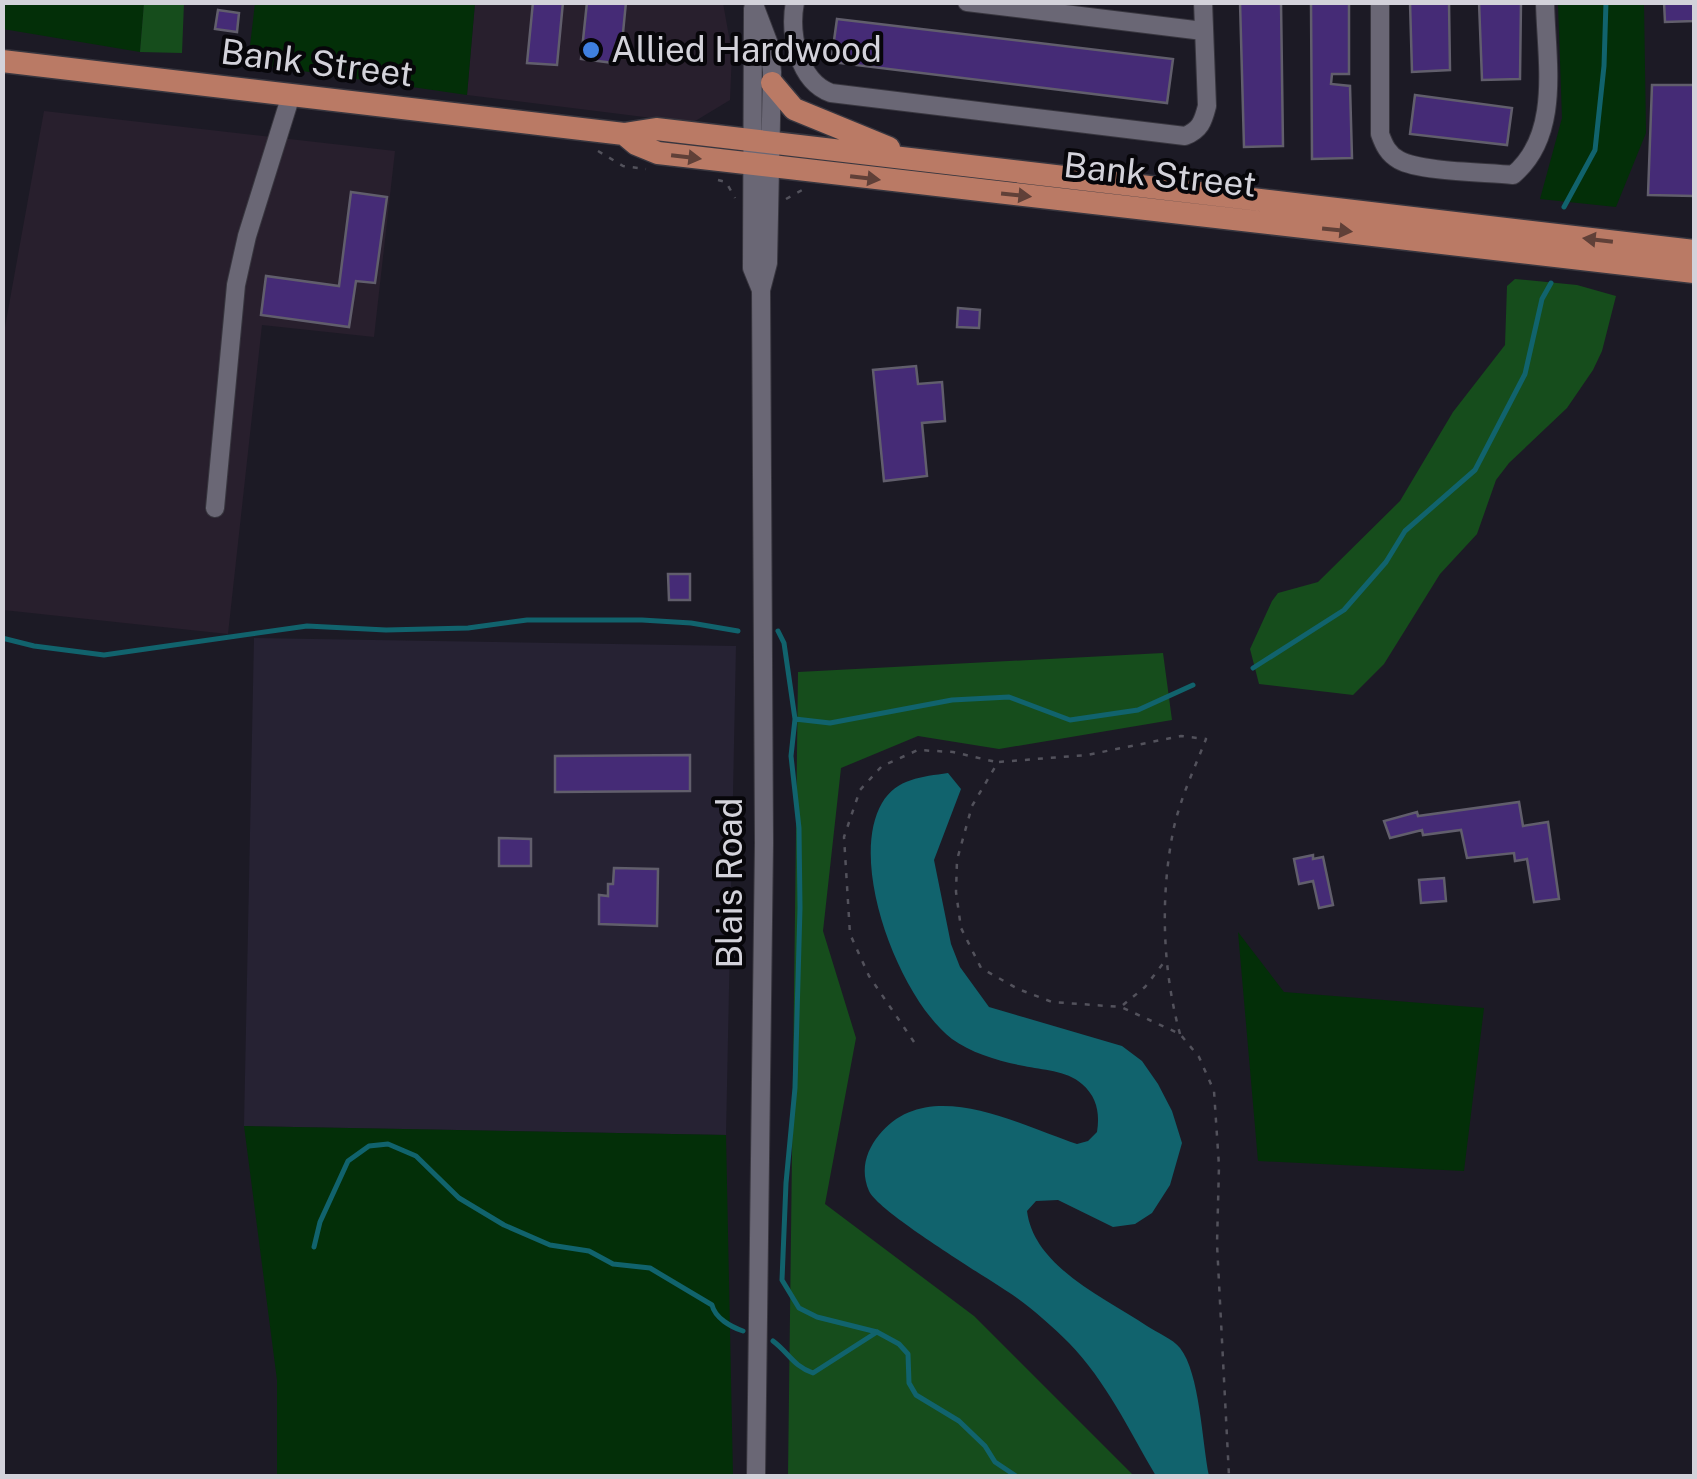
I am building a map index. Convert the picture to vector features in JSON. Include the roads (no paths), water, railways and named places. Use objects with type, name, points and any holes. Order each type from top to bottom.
[{"type":"main road","name":"Bank Street","points":[[2,61],[624,134],[658,153],[911,157],[1694,251]]},
{"type":"main road","points":[[772,83],[783,100],[800,112],[911,157]]},
{"type":"main road","name":"Bank Street","points":[[762,154],[1694,272]]},
{"type":"street","points":[[796,2],[794,15],[802,69],[831,93],[1170,136],[1196,132],[1207,106],[1203,2]]},
{"type":"street","points":[[967,2],[1203,31]]},
{"type":"street","points":[[1380,2],[1380,134],[1384,146],[1393,156],[1413,165],[1513,175],[1526,164],[1538,144],[1547,115],[1546,2]]},
{"type":"street","points":[[753,4],[769,44],[772,83],[762,154]]},
{"type":"street","points":[[753,4],[762,154]]},
{"type":"street","points":[[215,508],[236,285],[247,236],[291,95]]},
{"type":"street","name":"Blais Road","points":[[756,1476],[764,858],[761,290],[752,268],[762,154]]},
{"type":"water","points":[[948,773],[961,789],[934,860],[951,944],[960,967],[989,1007],[1122,1046],[1142,1061],[1172,1111],[1182,1143],[1170,1185],[1152,1213],[1135,1224],[1113,1227],[1058,1200],[1036,1201],[1027,1211],[1032,1231],[1057,1265],[1180,1348],[1196,1391],[1209,1476],[1156,1476],[1106,1390],[1069,1343],[1024,1303],[913,1230],[877,1201],[866,1183],[865,1168],[874,1141],[899,1117],[922,1108],[975,1110],[1077,1144],[1088,1141],[1097,1132],[1096,1106],[1082,1084],[1061,1073],[977,1053],[952,1039],[914,994],[898,963],[875,893],[873,829],[882,803],[895,788],[911,780]]},
{"type":"waterway","points":[[1564,207],[1595,150],[1606,2]]},
{"type":"waterway","points":[[1253,668],[1344,610],[1386,562],[1405,531],[1475,470],[1525,374],[1542,299],[1551,283]]},
{"type":"waterway","points":[[2,638],[104,655],[307,626],[386,630],[468,628],[527,620],[642,620],[738,631]]},
{"type":"waterway","points":[[778,631],[784,643],[795,719],[791,756],[799,828],[800,908],[795,1088],[782,1280],[799,1308],[817,1317],[877,1332],[899,1344],[908,1354],[909,1383],[916,1395],[959,1421],[985,1446],[995,1462],[1016,1476]]},
{"type":"waterway","points":[[795,719],[830,723],[952,700],[1009,697],[1070,720],[1138,710],[1193,685]]},
{"type":"waterway","points":[[314,1247],[320,1222],[348,1161],[369,1146],[388,1144],[416,1156],[459,1198],[504,1225],[550,1245],[589,1251],[613,1264],[650,1268],[712,1305],[720,1318],[743,1331]]},
{"type":"waterway","points":[[773,1341],[813,1373],[877,1332]]},
{"type":"place","name":"Allied Hardwood","points":[[591,50]]}]
